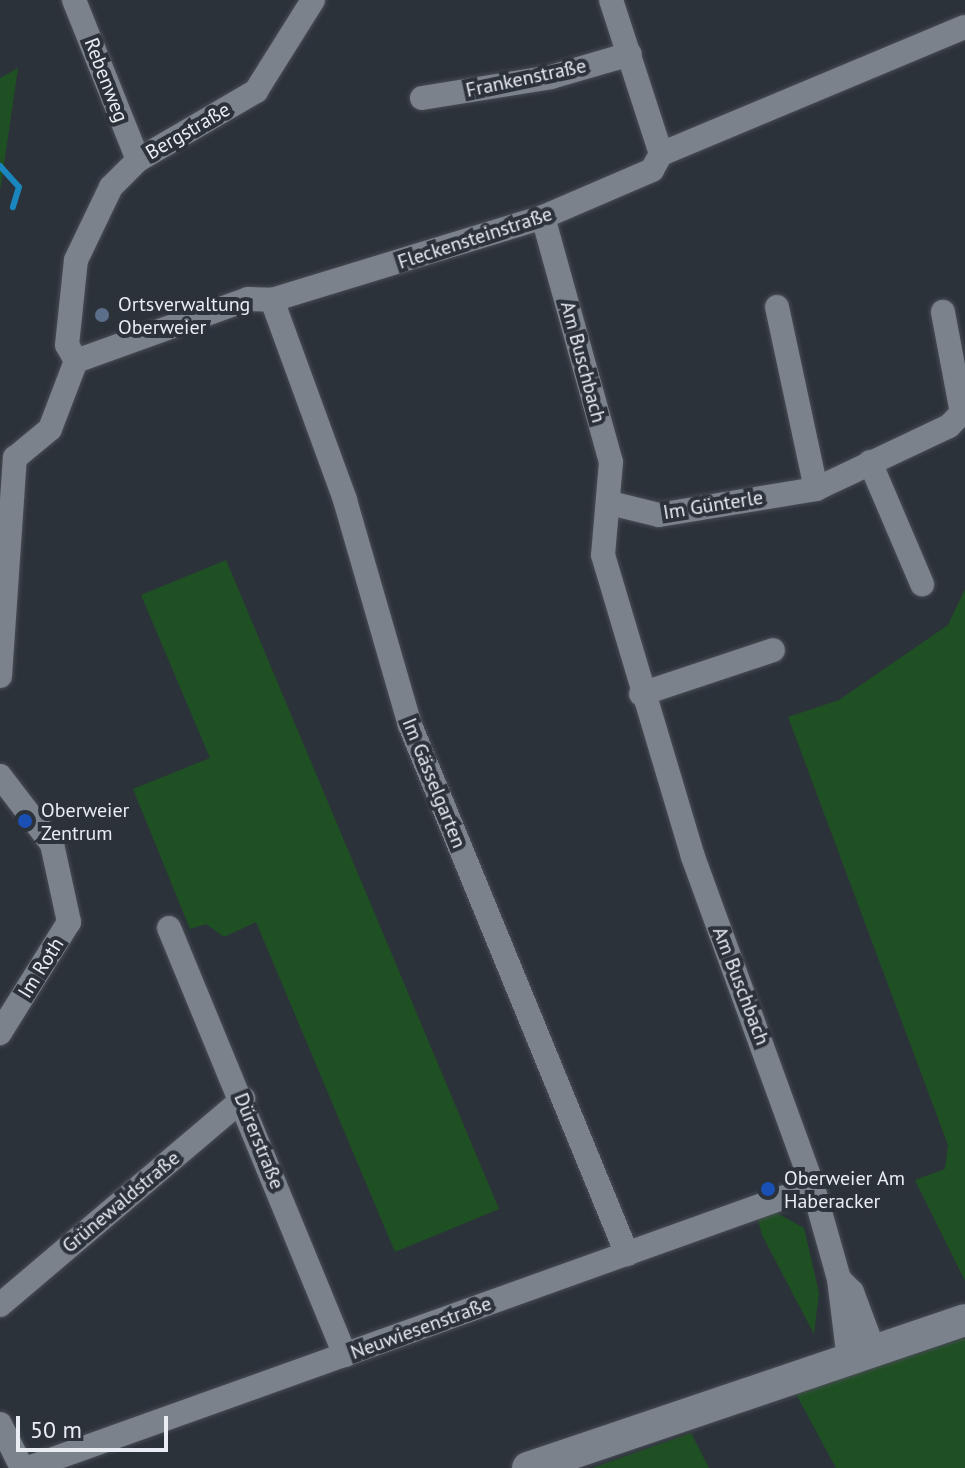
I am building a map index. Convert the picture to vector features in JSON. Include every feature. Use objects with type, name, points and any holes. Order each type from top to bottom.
[{"type":"main road","points":[[528,1468],[965,1320]]},
{"type":"street","name":"Rebenweg","points":[[74,0],[138,160]]},
{"type":"street","name":"Bergstraße","points":[[76,361],[67,345],[68,309],[83,238],[111,187],[138,160],[256,91],[313,0]]},
{"type":"street","points":[[611,0],[661,154]]},
{"type":"street","name":"Fleckensteinstraße","points":[[76,361],[248,299],[272,300],[543,217],[652,170],[661,154],[965,27]]},
{"type":"street","name":"Frankenstraße","points":[[422,98],[551,77],[630,54]]},
{"type":"street","name":"Am Buschbach","points":[[543,217],[611,462],[610,503],[603,555],[641,694],[813,1187],[839,1279],[852,1292],[861,1355]]},
{"type":"street","name":"Im Gässelgarten","points":[[272,300],[345,500],[410,725],[627,1254]]},
{"type":"street","points":[[777,307],[816,489]]},
{"type":"street","name":"Im Günterle","points":[[610,503],[659,515],[816,489],[962,413],[943,312]]},
{"type":"street","points":[[0,676],[8,457],[50,429],[76,361]]},
{"type":"street","points":[[870,462],[922,584]]},
{"type":"street","points":[[641,694],[773,650]]},
{"type":"street","name":"Im Roth","points":[[0,776],[52,844],[69,922],[0,1033]]},
{"type":"street","name":"Dürerstraße","points":[[169,928],[243,1099],[345,1355]]},
{"type":"street","name":"Grünewaldstraße","points":[[0,1305],[243,1099]]},
{"type":"street","name":"Neuwiesenstraße","points":[[25,1468],[813,1187]]},
{"type":"street","points":[[0,1424],[25,1468]]},
{"type":"green space","points":[[18,69],[0,191],[0,78]]},
{"type":"green space","points":[[226,560],[499,1209],[395,1252],[256,922],[224,937],[206,924],[190,929],[133,789],[210,758],[141,595]]},
{"type":"green space","points":[[965,589],[965,1281],[915,1180],[945,1169],[948,1145],[788,717],[839,700],[948,625]]},
{"type":"green space","points":[[775,1212],[804,1228],[819,1293],[814,1334],[762,1235],[758,1220]]},
{"type":"green space","points":[[965,1338],[965,1468],[836,1468],[796,1394]]},
{"type":"green space","points":[[691,1433],[709,1468],[592,1468]]},
{"type":"waterway","points":[[0,166],[19,187],[13,207]]},
{"type":"place","name":"Ortsverwaltung Oberweier","points":[[102,315]]},
{"type":"place","name":"Oberweier Zentrum","points":[[25,821]]},
{"type":"place","name":"Oberweier Am Haberacker","points":[[768,1189]]}]
